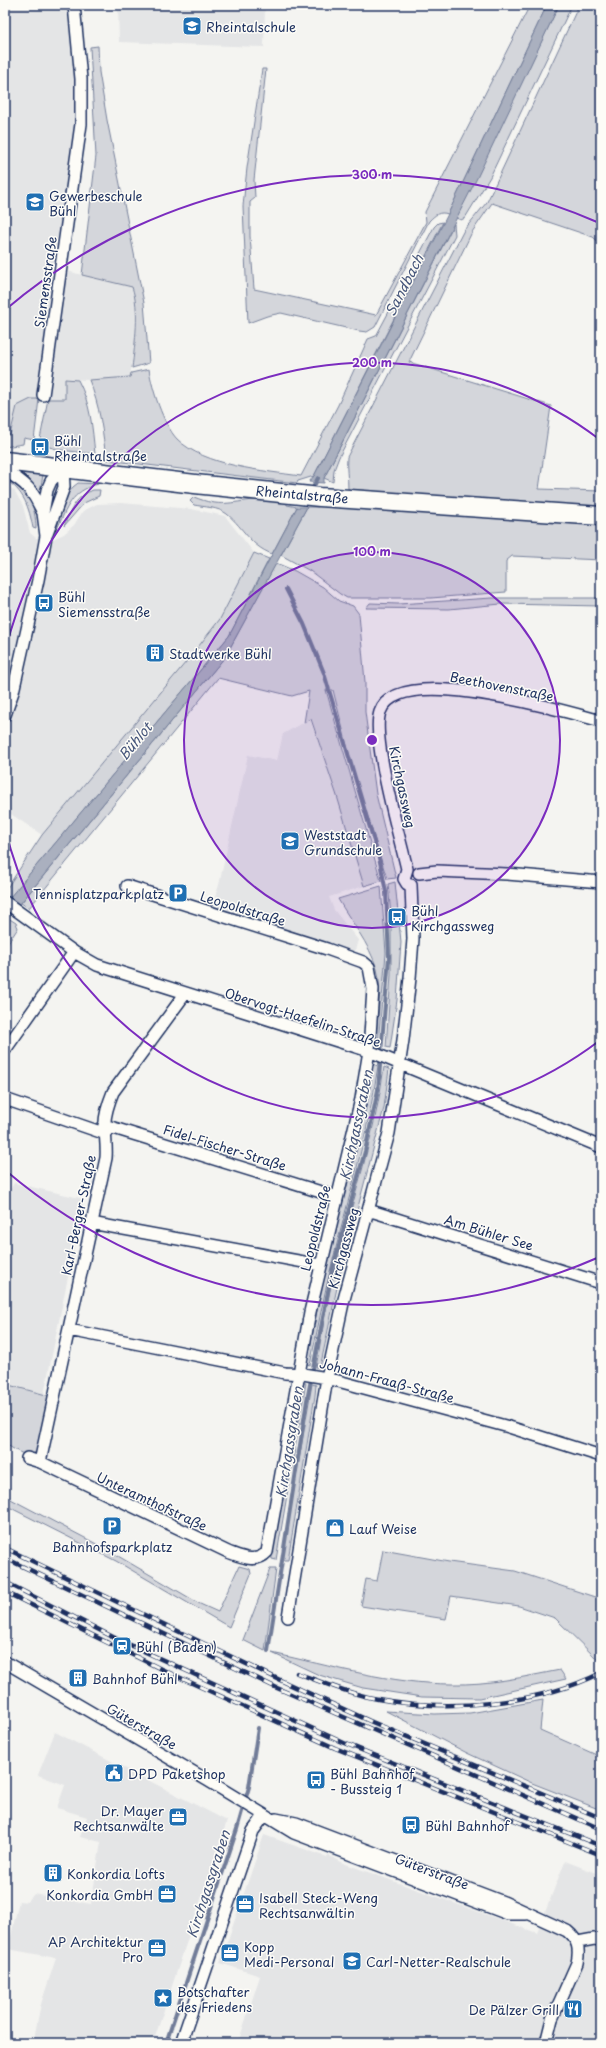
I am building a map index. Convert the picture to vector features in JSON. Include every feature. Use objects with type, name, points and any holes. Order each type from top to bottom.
[{"type":"main road","name":"Rheintalstraße","points":[[5,461],[195,484],[320,497],[601,516]]},
{"type":"street","name":"Siemensstraße","points":[[43,395],[81,124],[81,79],[74,5]]},
{"type":"street","points":[[46,536],[43,513],[47,490],[51,481],[62,468]]},
{"type":"street","points":[[5,715],[12,692],[38,580],[46,536],[64,487],[62,468]]},
{"type":"street","points":[[5,471],[24,482],[30,488],[43,513]]},
{"type":"street","name":"Beethovenstraße","points":[[380,710],[386,700],[396,695],[413,691],[450,689],[502,698],[601,721]]},
{"type":"street","name":"Kirchgassweg","points":[[288,1617],[323,1377],[389,1133],[396,1062],[407,1007],[412,951],[411,886],[405,881],[407,869],[384,769],[378,726],[380,710]]},
{"type":"street","points":[[407,869],[414,868],[419,873]]},
{"type":"street","points":[[419,873],[437,871],[506,874],[601,882]]},
{"type":"street","points":[[411,886],[417,883],[419,873]]},
{"type":"street","name":"Leopoldstraße","points":[[127,886],[327,949],[363,962],[369,967],[374,989],[372,1053],[357,1124],[320,1265],[267,1552],[262,1558]]},
{"type":"street","name":"Obervogt-Haefelin-Straße","points":[[5,902],[74,952],[97,965],[372,1053],[601,1147]]},
{"type":"street","points":[[5,1050],[74,952]]},
{"type":"street","name":"Karl-Berger-Straße","points":[[33,1462],[68,1330],[106,1158],[105,1130],[108,1105],[113,1092],[185,994]]},
{"type":"street","name":"Fidel-Fischer-Straße","points":[[5,1099],[105,1130],[337,1197]]},
{"type":"street","name":"Am Bühler See","points":[[368,1210],[601,1283]]},
{"type":"street","points":[[91,1223],[320,1265]]},
{"type":"street","name":"Johann-Fraaß-Straße","points":[[68,1330],[285,1373],[323,1377],[600,1453]]},
{"type":"street","name":"Unteramthofstraße","points":[[33,1462],[222,1550],[251,1560],[262,1558]]},
{"type":"street","name":"Güterstraße","points":[[5,1662],[294,1833],[508,1914],[526,1914],[567,1931],[578,1942]]},
{"type":"street","points":[[181,2043],[253,1831],[264,1816]]},
{"type":"street","points":[[546,2043],[552,2019],[577,1963],[579,1954],[578,1942],[594,1939],[601,1940]]},
{"type":"shaded area","name":"Gewerbeschule Bühl","points":[[5,5],[68,5],[73,43],[75,106],[74,136],[54,268],[132,287],[135,295],[135,341],[130,377],[89,380],[65,379],[65,399],[31,399],[10,436],[5,435]]},
{"type":"shaded area","name":"Rheintalschule","points":[[118,5],[265,5],[264,47],[119,42]]},
{"type":"shaded area","points":[[530,5],[547,5],[448,214],[437,214],[429,221],[375,327],[367,332],[359,331],[281,313],[248,323],[243,206],[247,168],[262,69],[266,69],[254,180],[255,198],[250,202],[250,236],[254,289],[376,315],[426,222],[425,212]]},
{"type":"shaded area","points":[[559,5],[572,5],[490,177],[465,218],[461,220],[456,218]]},
{"type":"shaded area","points":[[579,5],[601,5],[601,244],[593,237],[492,203],[472,232],[409,362],[551,406],[539,489],[601,491],[601,508],[348,489],[347,457],[464,230],[487,202]]},
{"type":"shaded area","points":[[98,46],[99,72],[107,120],[144,303],[149,363],[132,368],[136,306],[132,287],[82,275],[96,156],[90,47]]},
{"type":"shaded area","points":[[443,222],[314,476],[298,481],[297,483],[106,460],[98,409],[89,380],[130,377],[131,373],[149,369],[155,396],[167,425],[177,439],[189,448],[203,455],[236,466],[301,476],[338,405],[368,339],[376,336],[434,227],[438,223]]},
{"type":"shaded area","points":[[454,224],[455,235],[339,457],[334,470],[333,482],[324,478]]},
{"type":"shaded area","points":[[65,379],[78,380],[86,398],[95,454],[60,450],[39,444],[48,399],[65,399]]},
{"type":"shaded area","points":[[31,399],[39,399],[34,440],[24,438],[23,444],[5,447],[5,435],[10,435],[17,406]]},
{"type":"shaded area","points":[[17,471],[43,475],[40,492],[27,477]]},
{"type":"shaded area","points":[[5,475],[19,484],[29,497],[36,521],[36,529],[33,528],[30,513],[25,500],[17,489],[5,480]]},
{"type":"shaded area","points":[[78,483],[98,484],[89,487],[76,496],[67,508],[56,531],[66,498],[73,487]]},
{"type":"shaded area","points":[[5,485],[14,490],[23,506],[30,533],[36,538],[53,539],[64,534],[74,525],[83,511],[97,504],[121,503],[191,509],[225,516],[254,553],[220,619],[42,835],[5,810]]},
{"type":"shaded area","points":[[93,490],[100,490],[99,496],[84,503],[64,526],[78,500]]},
{"type":"shaded area","points":[[194,497],[218,503],[271,500],[287,502],[287,505],[297,507],[272,554],[252,541],[227,514],[215,509],[194,505],[190,501]]},
{"type":"shaded area","points":[[319,503],[601,524],[601,560],[512,556],[506,561],[506,592],[431,598],[347,598],[310,571],[281,555],[307,507],[318,507]]},
{"type":"shaded area","points":[[254,553],[269,559],[229,636],[11,896],[5,891],[42,835],[220,619]]},
{"type":"shaded area","points":[[276,563],[295,571],[323,587],[339,601],[353,606],[359,614],[365,682],[365,712],[376,794],[396,878],[387,879],[353,769],[333,690],[326,690],[381,881],[364,886],[337,796],[311,719],[304,723],[309,691],[292,696],[218,678],[29,908],[21,903],[225,657]]},
{"type":"shaded area","points":[[492,598],[601,598],[601,606],[501,604],[449,609],[366,608],[370,603],[398,604]]},
{"type":"shaded area","name":"Weststadt Grundschule","points":[[310,719],[337,796],[364,886],[329,897],[334,910],[358,940],[354,954],[211,909],[219,885],[248,755],[277,761],[283,734]]},
{"type":"shaded area","points":[[395,882],[401,942],[397,1000],[390,1048],[386,1047],[391,975],[391,915],[388,884]]},
{"type":"shaded area","points":[[381,886],[386,953],[378,1044],[375,1043],[380,996],[377,969],[365,941],[338,899]]},
{"type":"shaded area","points":[[8,918],[16,923],[18,928],[5,948],[5,922]]},
{"type":"shaded area","points":[[373,1064],[378,1066],[369,1117],[328,1279],[310,1365],[307,1364],[325,1266],[356,1152]]},
{"type":"shaded area","points":[[384,1067],[389,1069],[384,1108],[338,1283],[320,1368],[316,1367],[330,1291],[363,1167],[375,1117]]},
{"type":"shaded area","points":[[14,1183],[84,1199],[44,1394],[5,1384],[5,1199]]},
{"type":"shaded area","points":[[302,1383],[306,1383],[276,1560],[272,1559],[271,1549]]},
{"type":"shaded area","points":[[5,1384],[50,1396],[38,1450],[34,1453],[22,1453],[5,1444]]},
{"type":"shaded area","points":[[312,1384],[316,1385],[315,1396],[288,1560],[282,1560]]},
{"type":"shaded area","points":[[5,1496],[106,1549],[200,1604],[218,1612],[239,1566],[250,1569],[251,1574],[229,1627],[116,1561],[5,1505]]},
{"type":"shaded area","points":[[383,1550],[449,1562],[515,1571],[601,1599],[601,1663],[555,1618],[519,1606],[451,1596],[446,1619],[361,1606],[366,1579],[377,1581]]},
{"type":"shaded area","points":[[270,1569],[276,1569],[265,1651],[243,1640]]},
{"type":"shaded area","points":[[272,1653],[384,1678],[406,1681],[466,1684],[506,1680],[560,1670],[566,1679],[479,1698],[422,1697],[363,1688],[319,1675]]},
{"type":"shaded area","points":[[543,1700],[540,1730],[601,1757],[601,1810],[532,1783],[467,1753],[386,1711],[435,1714],[470,1713]]},
{"type":"shaded area","points":[[55,1732],[227,1821],[153,2043],[33,2043],[41,2004],[56,1958],[8,1949],[19,1901],[27,1902],[34,1894],[91,1904],[101,1842],[80,1837],[87,1817],[57,1808],[65,1785],[38,1775]]},
{"type":"shaded area","points":[[264,1835],[327,1857],[328,1855],[343,1863],[537,1933],[565,1861],[601,1875],[601,2043],[238,2043],[260,1976],[220,1963]]},
{"type":"water","points":[[547,5],[559,5],[477,178],[324,478],[324,483],[309,482],[314,476],[448,214]]},
{"type":"water","points":[[297,507],[307,507],[225,657],[5,922],[5,903],[229,636]]},
{"type":"waterway","name":"Sandbach","points":[[311,492],[318,478]]},
{"type":"waterway","name":"Kirchgassgraben","points":[[268,1651],[307,1400],[332,1271],[365,1151],[378,1090],[389,957],[386,892],[380,862],[324,673],[304,624],[286,589]]},
{"type":"waterway","name":"Kirchgassgraben","points":[[166,2043],[237,1829],[249,1787],[258,1728]]},
{"type":"railway","points":[[5,1548],[280,1680],[372,1722],[601,1818]]},
{"type":"railway","points":[[5,1558],[277,1688],[601,1829]]},
{"type":"railway","points":[[5,1582],[113,1637],[344,1743],[601,1846]]},
{"type":"railway","points":[[5,1592],[161,1669],[335,1748],[601,1855]]},
{"type":"railway","points":[[297,1673],[368,1697],[405,1703],[433,1705],[492,1703],[521,1699],[576,1684],[601,1673]]},
{"type":"place","name":"Rheintalschule","points":[[192,26]]},
{"type":"place","name":"Gewerbeschule Bühl","points":[[35,202]]},
{"type":"place","name":"Bühl Rheintalstraße","points":[[40,447]]},
{"type":"place","name":"Bühl Siemensstraße","points":[[44,603]]},
{"type":"place","name":"Stadtwerke Bühl","points":[[155,653]]},
{"type":"place","name":"Weststadt Grundschule","points":[[290,841]]},
{"type":"place","name":"Tennisplatzparkplatz","points":[[178,893]]},
{"type":"place","name":"Bühl Kirchgassweg","points":[[397,917]]},
{"type":"place","name":"Bahnhofsparkplatz","points":[[112,1526]]},
{"type":"place","name":"Lauf Weise","points":[[335,1528]]},
{"type":"place","name":"Bühl (Baden)","points":[[122,1646]]},
{"type":"place","name":"Bahnhof Bühl","points":[[78,1678]]},
{"type":"place","name":"DPD Paketshop","points":[[114,1773]]},
{"type":"place","name":"Bühl Bahnhof - Bussteig 1","points":[[316,1780]]},
{"type":"place","name":"Dr. Mayer Rechtsanwälte","points":[[178,1817]]},
{"type":"place","name":"Bühl Bahnhof","points":[[411,1825]]},
{"type":"place","name":"Konkordia Lofts","points":[[53,1873]]},
{"type":"place","name":"Konkordia GmbH","points":[[167,1894]]},
{"type":"place","name":"Isabell Steck-Weng Rechtsanwältin","points":[[245,1904]]},
{"type":"place","name":"AP Architektur Pro","points":[[157,1948]]},
{"type":"place","name":"Kopp Medi-Personal","points":[[230,1953]]},
{"type":"place","name":"Carl-Netter-Realschule","points":[[352,1961]]},
{"type":"place","name":"Botschafter des Friedens","points":[[163,1998]]},
{"type":"place","name":"De Pälzer Grill","points":[[573,2009]]},
{"type":"water label","name":"Bühlot","points":[[135,741]]}]
